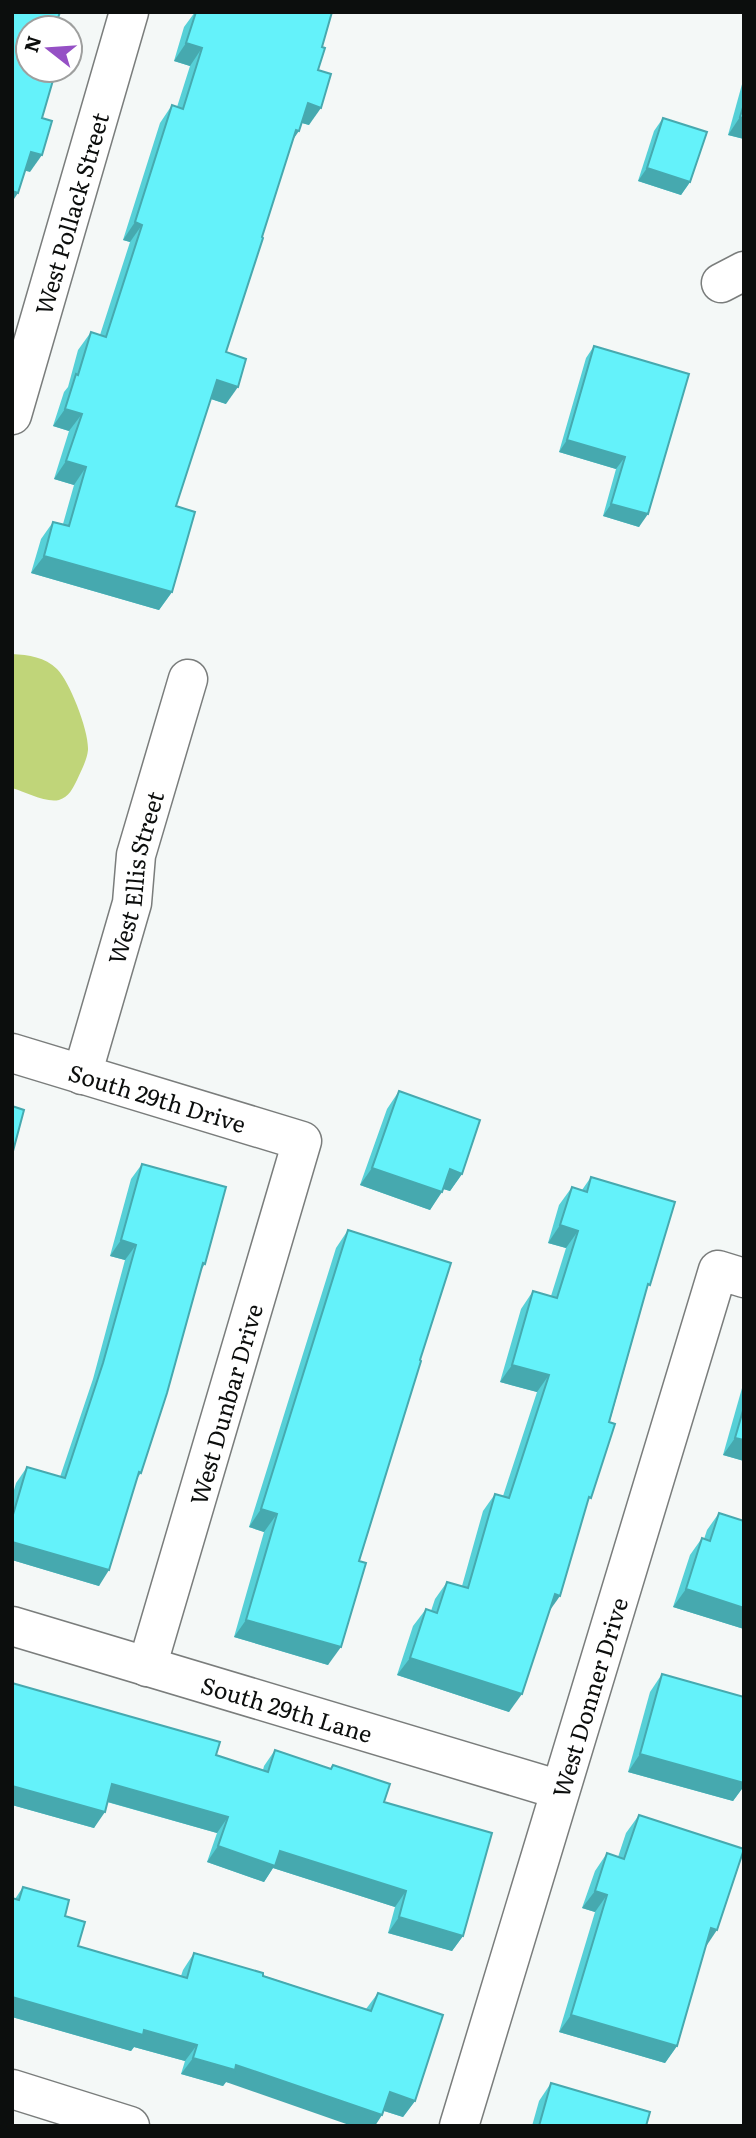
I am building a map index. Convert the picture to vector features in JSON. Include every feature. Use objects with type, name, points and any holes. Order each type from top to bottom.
[{"type":"street","name":"West Pollack Street","points":[[12,415],[130,12]]},
{"type":"street","name":"West Ellis Street","points":[[82,1074],[132,903],[136,855],[188,679]]},
{"type":"street","name":"South 29th Drive","points":[[12,1053],[302,1141]]},
{"type":"street","name":"West Dunbar Drive","points":[[147,1667],[302,1141]]},
{"type":"street","name":"West Donner Drive","points":[[459,2126],[560,1790],[731,1274]]},
{"type":"street","name":"South 29th Lane","points":[[12,1626],[560,1790]]},
{"type":"street","points":[[15,2098],[130,2126]]},
{"type":"green space","points":[[12,654],[36,657],[57,669],[73,695],[82,719],[88,750],[86,758],[72,789],[59,800],[42,799],[12,788]]},
{"type":"building","points":[[12,12],[60,12],[14,14],[14,84],[52,84],[42,118],[52,121],[42,155],[31,152],[18,193],[12,191]]},
{"type":"building","points":[[196,12],[332,12],[318,70],[331,74],[321,108],[308,103],[299,131],[296,130],[226,352],[246,359],[238,387],[217,380],[176,506],[195,512],[172,592],[44,556],[53,522],[69,526],[86,467],[66,461],[82,414],[65,409],[91,332],[106,337],[142,225],[135,222],[172,105],[183,109],[202,48],[186,43]]},
{"type":"building","points":[[663,118],[707,132],[690,182],[647,168]]},
{"type":"building","points":[[594,346],[689,374],[648,514],[611,504],[625,457],[567,440]]},
{"type":"building","points":[[399,1091],[480,1120],[462,1174],[450,1169],[442,1192],[372,1168]]},
{"type":"building","points":[[12,1106],[24,1110],[12,1155]]},
{"type":"building","points":[[142,1164],[226,1187],[167,1393],[109,1570],[12,1542],[12,1518],[27,1467],[65,1478],[103,1363],[136,1245],[121,1240]]},
{"type":"building","points":[[591,1177],[675,1202],[650,1285],[648,1284],[609,1422],[615,1424],[591,1498],[589,1497],[560,1596],[555,1594],[522,1694],[410,1658],[426,1609],[437,1613],[447,1582],[468,1588],[495,1494],[509,1498],[549,1375],[512,1365],[533,1291],[557,1298],[578,1231],[560,1225],[572,1187],[587,1192]]},
{"type":"building","points":[[348,1230],[451,1263],[359,1561],[366,1563],[341,1647],[246,1620],[277,1514],[261,1509]]},
{"type":"building","points":[[744,1407],[744,1440],[735,1438]]},
{"type":"building","points":[[719,1513],[744,1521],[744,1608],[686,1589],[702,1538],[710,1541]]},
{"type":"building","points":[[662,1674],[744,1697],[744,1783],[640,1754]]},
{"type":"building","points":[[12,1683],[220,1742],[216,1755],[268,1772],[275,1750],[331,1769],[333,1765],[390,1784],[384,1802],[492,1833],[463,1936],[399,1917],[406,1891],[280,1851],[275,1866],[218,1846],[228,1817],[112,1784],[105,1812],[12,1786]]},
{"type":"building","points":[[639,1815],[744,1849],[717,1930],[711,1928],[677,2046],[571,2015],[607,1895],[595,1891],[607,1853],[624,1859]]},
{"type":"building","points":[[23,1887],[69,1900],[65,1916],[85,1922],[78,1946],[187,1978],[194,1953],[263,1973],[263,1976],[371,2011],[378,1993],[443,2015],[415,2101],[390,2092],[382,2115],[236,2065],[235,2070],[193,2058],[197,2045],[144,2030],[143,2035],[12,1997],[12,1898],[19,1900]]},
{"type":"building","points":[[551,2083],[650,2112],[646,2126],[539,2126]]}]
